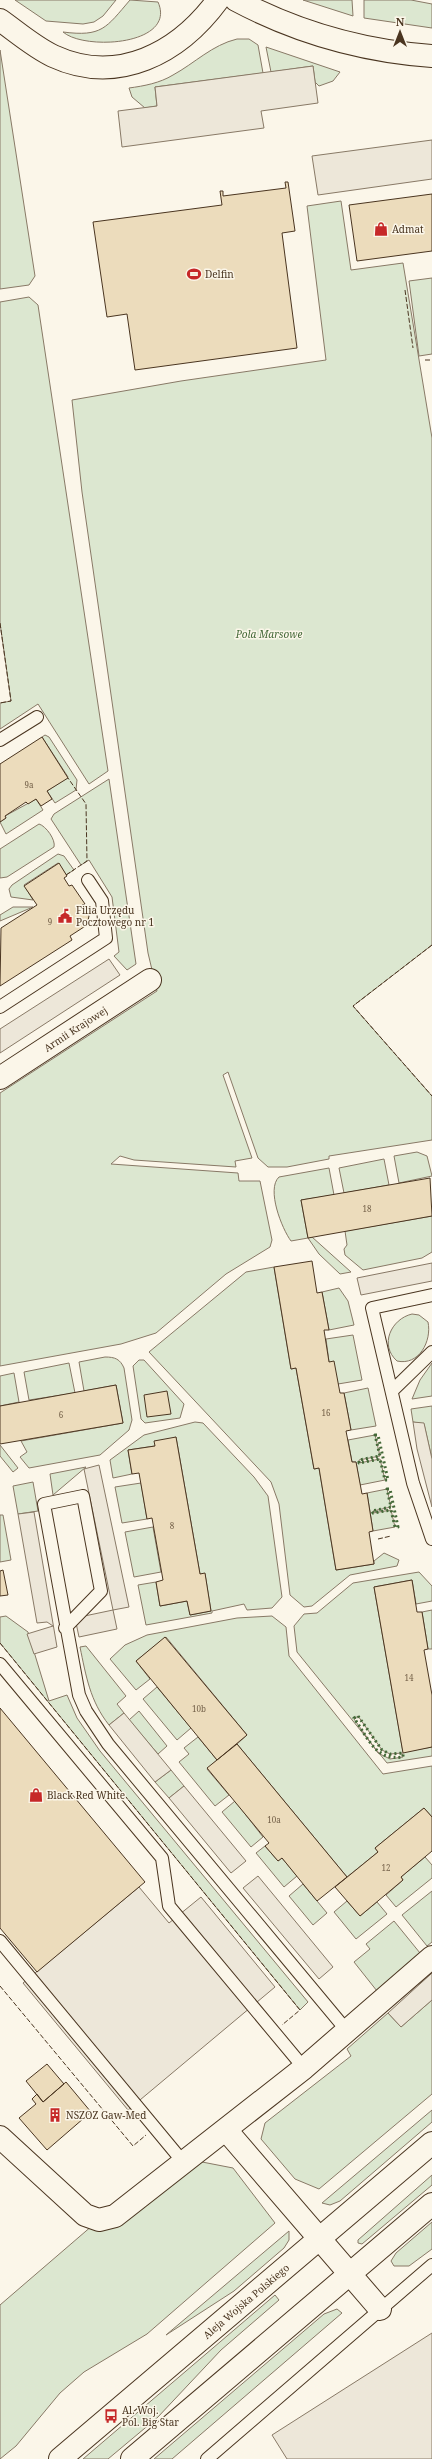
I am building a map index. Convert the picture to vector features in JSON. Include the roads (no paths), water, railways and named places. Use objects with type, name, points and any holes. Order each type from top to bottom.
[{"type":"street","points":[[0,20],[53,56],[72,62],[118,66],[138,63],[172,47],[194,29],[218,0]]},
{"type":"street","points":[[236,0],[272,18],[333,40],[366,48],[432,56]]},
{"type":"street","name":"Armii Krajowej","points":[[0,1078],[150,980]]},
{"type":"street","points":[[0,2137],[80,2210],[92,2218],[99,2220],[115,2216],[304,2068],[348,2032],[432,1957]]},
{"type":"street","points":[[226,2130],[380,2308]]},
{"type":"street","name":"Aleja Wojska Polskiego","points":[[60,2459],[432,2143]]},
{"type":"street","points":[[132,2459],[432,2204]]},
{"type":"lane","points":[[0,740],[37,717]]},
{"type":"lane","points":[[0,1007],[106,938],[102,901],[88,880]]},
{"type":"lane","points":[[432,1295],[372,1308],[384,1362],[393,1390],[413,1483],[432,1539]]},
{"type":"lane","points":[[393,1390],[432,1352]]},
{"type":"lane","points":[[65,1628],[102,1591],[83,1496],[44,1504],[65,1628],[79,1695],[96,1727],[348,2032]]},
{"type":"lane","points":[[0,1664],[162,1858],[169,1906],[304,2068]]},
{"type":"lane","points":[[0,1941],[184,2163]]},
{"type":"lane","points":[[207,2459],[432,2264]]},
{"type":"place","name":"Admat","points":[[381,229]]},
{"type":"place","name":"Delfin","points":[[194,274]]},
{"type":"place","name":"Filia Urzędu Pocztowego nr 1","points":[[65,916]]},
{"type":"place","name":"Black Red White","points":[[36,1795]]},
{"type":"place","name":"NSZOZ Gaw-Med","points":[[55,2115]]},
{"type":"place","name":"Al. Woj. Pol. Big Star","points":[[111,2416]]},
{"type":"park label","name":"Pola Marsowe","points":[[269,634]]}]
